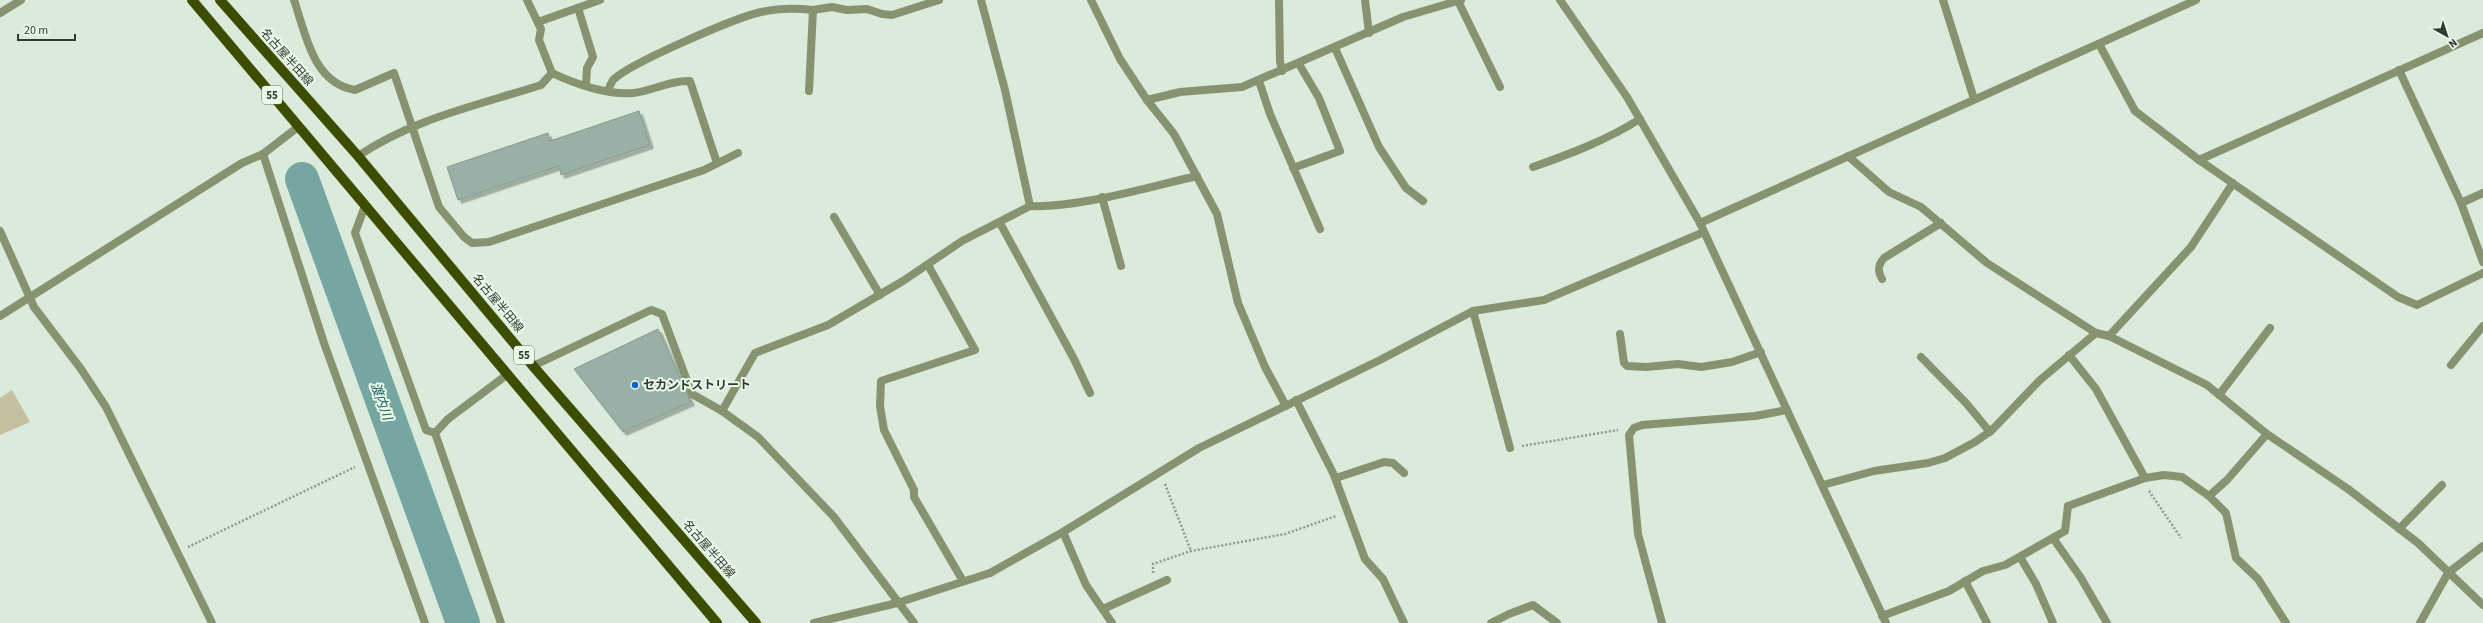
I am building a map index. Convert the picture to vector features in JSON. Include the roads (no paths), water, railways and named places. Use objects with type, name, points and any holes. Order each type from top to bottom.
[{"type":"main road","name":"55","points":[[192,0],[717,623]]},
{"type":"main road","name":"名古屋半田線","points":[[225,2],[358,156],[533,366],[756,623]]},
{"type":"street","points":[[0,14],[21,0]]},
{"type":"street","points":[[294,0],[316,62],[332,82],[355,90],[394,73],[439,207],[464,237],[479,244],[496,240],[704,170],[738,153]]},
{"type":"street","points":[[527,0],[541,29],[539,40],[552,73],[567,80],[608,91],[632,93],[677,80],[690,81],[716,163]]},
{"type":"street","points":[[538,22],[600,0]]},
{"type":"street","points":[[608,91],[613,80],[646,60],[714,29],[759,12],[788,8],[812,10],[832,7],[847,10],[867,8],[882,14],[892,15],[939,0]]},
{"type":"street","points":[[981,0],[1005,90],[1030,206]]},
{"type":"street","points":[[1091,0],[1120,59],[1147,100],[1174,134],[1217,214],[1238,303],[1247,328],[1286,406]]},
{"type":"street","points":[[1279,0],[1280,61],[1282,71]]},
{"type":"street","points":[[1365,0],[1369,33]]},
{"type":"street","points":[[1147,100],[1180,92],[1242,87],[1299,64],[1403,17],[1460,0],[1500,87]]},
{"type":"street","points":[[1560,0],[1640,118],[1700,223],[1823,485],[1883,621],[1949,591],[1983,571],[2005,565],[2065,532],[2068,506],[2145,478],[2164,475],[2182,477],[2209,496],[2226,512],[2236,558],[2258,579],[2286,623]]},
{"type":"street","points":[[1943,0],[1974,99]]},
{"type":"street","points":[[1700,223],[2196,0]]},
{"type":"street","points":[[578,8],[594,57],[587,68],[586,85]]},
{"type":"street","points":[[809,91],[812,10]]},
{"type":"street","points":[[2199,160],[2483,33]]},
{"type":"street","points":[[2099,44],[2135,111],[2199,160],[2398,297],[2417,305],[2483,273]]},
{"type":"street","points":[[1335,48],[1379,147],[1406,188],[1423,201]]},
{"type":"street","points":[[1293,168],[1340,151],[1318,98],[1299,64]]},
{"type":"street","points":[[2399,70],[2461,203],[2483,262]]},
{"type":"street","points":[[358,156],[390,136],[411,127],[541,85],[552,73]]},
{"type":"street","points":[[1259,80],[1270,114],[1320,229]]},
{"type":"street","points":[[1533,167],[1586,147],[1625,128],[1640,118]]},
{"type":"street","points":[[0,316],[242,163],[263,154],[298,127]]},
{"type":"street","points":[[263,154],[324,343],[425,623]]},
{"type":"street","points":[[1848,156],[1889,192],[1921,207],[1987,263],[2096,333],[2109,336],[2192,376],[2220,395],[2267,434],[2348,490],[2418,543],[2483,605]]},
{"type":"street","points":[[722,411],[755,353],[828,325],[928,265],[962,241],[1000,223],[1030,206],[1043,207],[1102,197],[1197,176]]},
{"type":"street","points":[[2109,336],[2191,247],[2233,183]]},
{"type":"street","points":[[2461,203],[2483,193]]},
{"type":"street","points":[[1102,197],[1121,266]]},
{"type":"street","points":[[365,206],[355,233],[426,430],[435,433]]},
{"type":"street","points":[[834,217],[880,295]]},
{"type":"street","points":[[1000,223],[1074,359],[1090,393]]},
{"type":"street","points":[[1882,279],[1878,273],[1879,264],[1884,258],[1941,223]]},
{"type":"street","points":[[0,231],[29,298],[81,369],[106,407],[212,623]]},
{"type":"street","points":[[814,623],[897,603],[990,573],[1064,532],[1199,448],[1286,406],[1473,311],[1544,300],[1704,232]]},
{"type":"street","points":[[928,265],[975,350],[881,381],[880,406],[884,430],[914,490],[914,496],[963,581]]},
{"type":"street","points":[[533,366],[652,310],[662,314],[692,394],[722,411],[758,437],[834,517],[897,603],[914,623]]},
{"type":"street","points":[[1473,311],[1510,448]]},
{"type":"street","points":[[2451,365],[2483,326]]},
{"type":"street","points":[[2220,395],[2270,328]]},
{"type":"street","points":[[1823,485],[1874,470],[1928,463],[1946,458],[1990,432],[2040,380],[2096,333]]},
{"type":"street","points":[[1620,334],[1624,363],[1627,366],[1646,367],[1678,364],[1700,367],[1732,362],[1760,352]]},
{"type":"street","points":[[2069,355],[2096,389],[2145,478]]},
{"type":"street","points":[[1921,357],[1966,403],[1990,432]]},
{"type":"street","points":[[435,433],[448,419],[508,374]]},
{"type":"street","points":[[1296,400],[1336,478],[1365,559],[1383,579],[1404,623]]},
{"type":"street","points":[[1662,623],[1638,534],[1629,435],[1634,428],[1668,422],[1755,416],[1787,410]]},
{"type":"street","points":[[435,433],[502,623]]},
{"type":"street","points":[[2209,496],[2227,480],[2267,434]]},
{"type":"street","points":[[1336,478],[1384,462],[1393,463],[1404,474]]},
{"type":"street","points":[[2399,529],[2442,485]]},
{"type":"street","points":[[1064,532],[1086,585],[1112,623]]},
{"type":"street","points":[[2053,538],[2080,578],[2107,623]]},
{"type":"street","points":[[2420,623],[2448,573],[2483,546]]},
{"type":"street","points":[[2020,557],[2036,584],[2053,623]]},
{"type":"street","points":[[1103,609],[1163,581]]},
{"type":"street","points":[[1965,581],[1987,623]]},
{"type":"street","points":[[1492,623],[1509,614],[1533,605],[1557,623]]},
{"type":"waterway","name":"渡内川","points":[[302,179],[463,623]]},
{"type":"place","name":"セカンドストリート","points":[[635,385]]}]
